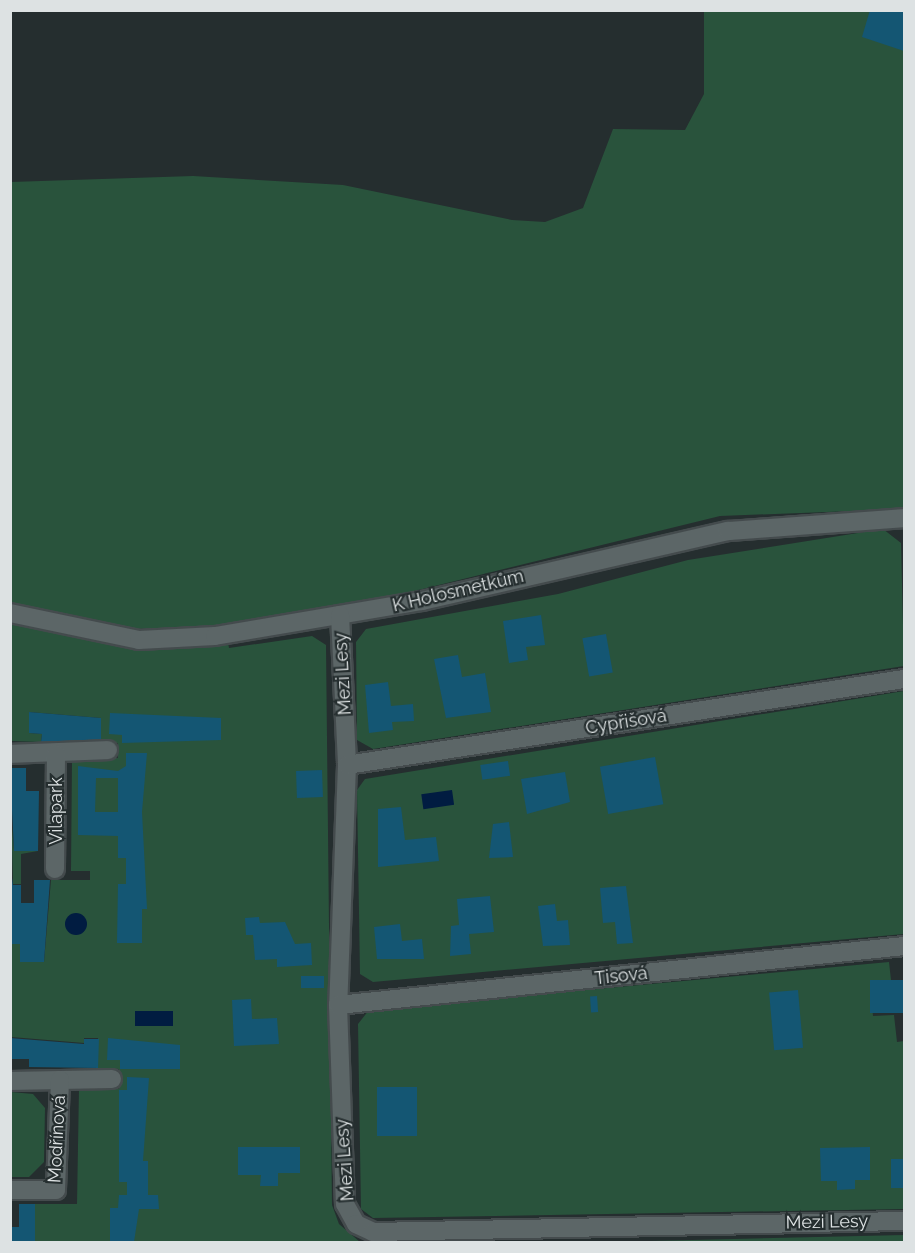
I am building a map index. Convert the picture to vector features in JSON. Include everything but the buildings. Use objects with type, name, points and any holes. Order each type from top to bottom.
[{"type":"street","name":"K Holosmetkům","points":[[10,613],[139,640],[214,636],[340,615],[728,531],[904,518]]},
{"type":"street","name":"Mezi Lesy","points":[[340,615],[347,765],[338,1005],[345,1204],[356,1224],[373,1232],[904,1221]]},
{"type":"street","name":"Cypřišová","points":[[347,765],[904,679]]},
{"type":"street","name":"Vilapark","points":[[10,754],[56,754],[108,750]]},
{"type":"street","name":"Vilapark","points":[[56,754],[56,868]]},
{"type":"street","name":"Tisová","points":[[338,1005],[904,946]]},
{"type":"street","name":"Modřínová","points":[[10,1081],[111,1079]]},
{"type":"street","name":"Modřínová","points":[[10,1190],[56,1190],[60,1080]]},
{"type":"green space","points":[[704,11],[904,11],[904,509],[720,516],[386,598],[239,625],[136,629],[11,607],[11,182],[193,176],[343,185],[512,220],[545,222],[583,208],[613,129],[685,130],[704,94]]},
{"type":"green space","points":[[883,529],[901,543],[904,666],[373,749],[357,740],[356,642],[366,629],[558,594],[688,560]]},
{"type":"green space","points":[[11,622],[150,648],[228,642],[229,648],[312,636],[326,645],[332,1205],[339,1224],[360,1242],[34,1242],[35,1204],[77,1204],[79,1088],[119,1089],[119,1069],[98,1068],[98,1038],[84,1038],[84,1043],[11,1037],[11,944],[20,944],[20,962],[44,962],[51,880],[90,880],[90,871],[71,871],[72,759],[118,758],[118,743],[101,743],[101,718],[29,712],[29,733],[42,734],[41,742],[11,741]]},
{"type":"green space","points":[[904,691],[904,934],[373,982],[360,974],[357,790],[365,779]]},
{"type":"green space","points":[[11,816],[14,850],[38,851],[21,854],[21,884],[13,884]]},
{"type":"green space","points":[[889,962],[891,980],[870,984],[873,1016],[894,1015],[897,1042],[904,1041],[904,1209],[373,1218],[361,1209],[358,1024],[369,1010]]},
{"type":"green space","points":[[11,1092],[33,1094],[45,1108],[44,1162],[29,1177],[11,1177]]},
{"type":"green space","points":[[904,1235],[904,1242],[608,1242]]},
{"type":"water","points":[[452,790],[454,805],[423,809],[421,794]]},
{"type":"water","points":[[76,913],[86,920],[87,924],[80,934],[76,935],[66,928],[65,924],[72,914]]},
{"type":"water","points":[[135,1011],[173,1011],[173,1026],[135,1026]]}]
